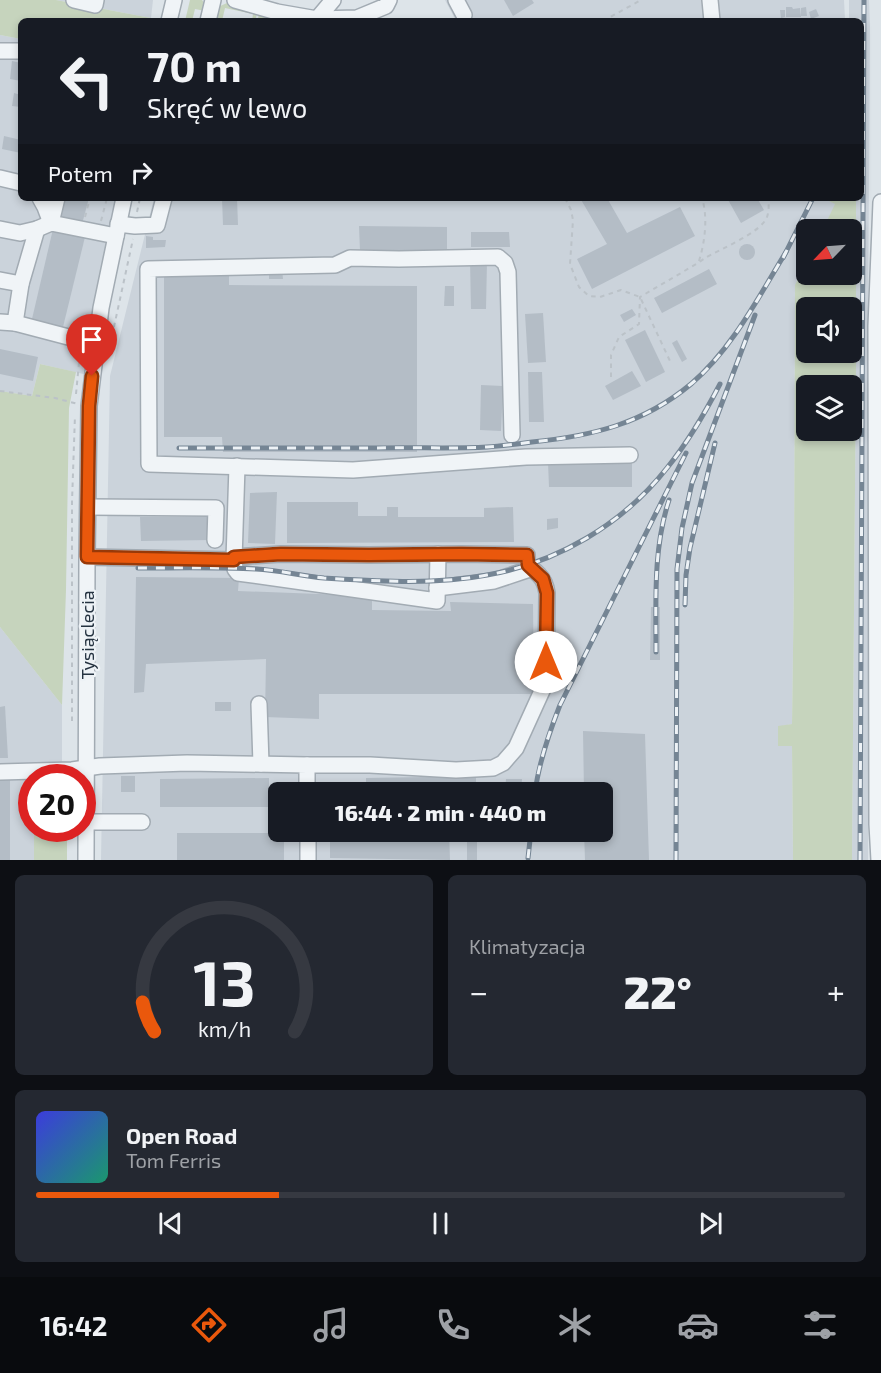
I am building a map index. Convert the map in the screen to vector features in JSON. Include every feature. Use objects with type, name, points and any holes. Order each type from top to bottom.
[{"type":"street","points":[[74,0],[95,5],[96,0]]},
{"type":"street","points":[[170,18],[174,0]]},
{"type":"street","points":[[209,18],[213,0]]},
{"type":"street","points":[[237,0],[276,16],[303,18]]},
{"type":"street","points":[[364,18],[386,6],[389,0]]},
{"type":"street","points":[[456,0],[464,15]]},
{"type":"street","points":[[710,0],[711,18]]},
{"type":"street","points":[[318,18],[328,1]]},
{"type":"street","points":[[0,51],[18,51]]},
{"type":"street","points":[[0,178],[18,182]]},
{"type":"street","points":[[42,201],[45,207],[44,226]]},
{"type":"street","points":[[56,201],[7,322],[96,344]]},
{"type":"street","name":"Tysiąclecia","points":[[86,764],[89,406],[101,308],[123,201]]},
{"type":"street","points":[[0,229],[20,233],[44,226],[98,232],[157,225],[163,201]]},
{"type":"street","points":[[879,860],[876,326],[881,202]]},
{"type":"street","points":[[512,435],[508,272],[505,262],[498,257],[350,258],[335,265],[148,269],[149,464],[353,470],[526,457],[630,455]]},
{"type":"street","points":[[0,280],[21,284]]},
{"type":"street","points":[[237,466],[234,559],[238,573],[438,601],[438,554]]},
{"type":"street","points":[[88,507],[216,508],[215,540]]},
{"type":"street","points":[[87,557],[234,559],[281,554],[527,555],[528,565],[543,579],[547,593],[546,682],[516,748],[503,762],[493,768],[456,770],[370,765],[187,763],[96,767]]},
{"type":"street","points":[[437,588],[494,581],[531,569]]},
{"type":"street","points":[[259,704],[261,764]]},
{"type":"street","points":[[307,765],[307,782]]},
{"type":"street","points":[[0,772],[18,772]]},
{"type":"street","points":[[96,822],[142,822]]},
{"type":"street","name":"Tysiąclecia","points":[[86,842],[86,860]]},
{"type":"street","points":[[308,842],[308,860]]},
{"type":"path","points":[[608,18],[641,0]]},
{"type":"path","points":[[83,224],[89,201]]},
{"type":"path","points":[[98,232],[106,201]]},
{"type":"path","points":[[137,212],[139,201]]},
{"type":"path","points":[[566,201],[573,220],[570,264],[579,287],[588,296],[600,297],[621,290],[640,297],[670,362]]},
{"type":"path","points":[[698,263],[704,244],[703,201]]},
{"type":"path","points":[[640,297],[756,231],[767,217],[769,201]]},
{"type":"path","points":[[111,339],[133,236]]},
{"type":"path","points":[[611,377],[611,355],[619,337],[639,324],[640,297]]},
{"type":"path","points":[[0,391],[55,398],[89,406]]},
{"type":"shaded area","points":[[56,0],[153,0],[151,18]]},
{"type":"shaded area","points":[[445,0],[844,0],[845,18],[454,18]]},
{"type":"shaded area","points":[[849,0],[869,0],[870,26],[868,860],[852,860],[855,441],[862,441],[862,375],[856,375],[856,363],[862,363],[862,297],[856,297],[856,285],[862,285],[862,219],[856,219],[856,201],[864,201],[864,18],[849,18]]},
{"type":"shaded area","points":[[0,35],[18,38],[18,201],[123,201],[92,376],[40,364],[32,396],[0,391]]},
{"type":"shaded area","points":[[153,201],[830,201],[836,204],[828,219],[796,219],[792,724],[778,727],[778,746],[792,745],[793,860],[101,860],[110,376]]},
{"type":"shaded area","points":[[0,627],[62,705],[62,764],[18,764],[18,842],[34,842],[34,860],[0,860]]},
{"type":"green space","points":[[0,0],[56,0],[151,18],[18,18],[18,38],[0,35]]},
{"type":"green space","points":[[190,0],[202,0],[205,4],[205,11],[195,9],[193,18],[186,18]]},
{"type":"green space","points":[[227,3],[257,11],[256,18],[252,18],[253,14],[225,8],[223,18],[218,18],[215,13],[218,7]]},
{"type":"green space","points":[[259,11],[266,14],[268,18],[258,18]]},
{"type":"green space","points":[[829,201],[856,201],[856,219],[828,219],[835,204]]},
{"type":"green space","points":[[796,283],[796,285],[856,285],[856,297],[796,297],[796,363],[856,363],[856,375],[796,375],[796,441],[855,441],[852,860],[793,860],[792,746],[778,746],[778,726],[792,724]]},
{"type":"green space","points":[[40,364],[76,372],[69,408],[62,705],[0,627],[0,391],[32,396]]},
{"type":"green space","points":[[34,842],[67,842],[67,860],[34,860]]},
{"type":"building","points":[[504,0],[532,0],[534,3],[513,16]]},
{"type":"building","points":[[786,7],[800,8],[801,17],[786,17]]},
{"type":"building","points":[[806,7],[807,16],[801,16],[801,8]]},
{"type":"building","points":[[816,9],[819,16],[811,18],[809,12]]},
{"type":"building","points":[[780,10],[785,10],[785,17],[781,18]]},
{"type":"building","points":[[12,61],[18,62],[18,80],[10,79]]},
{"type":"building","points":[[14,93],[18,94],[18,107],[12,106]]},
{"type":"building","points":[[4,136],[18,139],[18,152],[2,149]]},
{"type":"building","points":[[64,201],[88,201],[82,224],[60,218]]},
{"type":"building","points":[[222,201],[237,201],[238,225],[223,225]]},
{"type":"building","points":[[582,201],[609,201],[627,233],[680,207],[695,236],[592,289],[577,259],[607,244]]},
{"type":"building","points":[[729,201],[759,201],[764,210],[741,223]]},
{"type":"building","points":[[359,226],[447,227],[447,251],[360,251]]},
{"type":"building","points":[[53,229],[85,237],[63,327],[32,319]]},
{"type":"building","points":[[471,232],[509,232],[510,247],[471,247]]},
{"type":"building","points":[[146,236],[153,237],[153,240],[166,240],[165,247],[146,248]]},
{"type":"building","points":[[744,244],[750,244],[755,252],[753,258],[744,260],[739,255],[739,249]]},
{"type":"building","points":[[470,260],[487,261],[486,309],[471,309]]},
{"type":"building","points":[[164,269],[229,269],[229,285],[417,286],[417,452],[223,452],[222,437],[164,437]]},
{"type":"building","points":[[269,269],[282,269],[283,279],[269,279]]},
{"type":"building","points":[[709,269],[717,284],[662,313],[654,298]]},
{"type":"building","points":[[445,286],[454,286],[454,306],[444,306]]},
{"type":"building","points":[[632,309],[636,315],[624,322],[620,315]]},
{"type":"building","points":[[543,313],[546,362],[528,363],[525,314]]},
{"type":"building","points":[[645,330],[665,372],[646,382],[625,340]]},
{"type":"building","points":[[677,340],[687,359],[682,362],[672,343]]},
{"type":"building","points":[[0,349],[38,357],[33,381],[0,374]]},
{"type":"building","points":[[632,371],[641,386],[613,400],[605,386]]},
{"type":"building","points":[[528,372],[542,372],[544,422],[529,422]]},
{"type":"building","points":[[481,385],[503,386],[501,431],[480,430]]},
{"type":"building","points":[[548,462],[632,463],[632,487],[549,487]]},
{"type":"building","points":[[277,492],[275,544],[248,543],[250,493]]},
{"type":"building","points":[[287,502],[358,502],[358,516],[387,516],[387,507],[398,507],[398,517],[484,517],[484,508],[513,507],[514,542],[287,543]]},
{"type":"building","points":[[140,517],[210,517],[211,540],[141,541]]},
{"type":"building","points":[[558,518],[558,528],[547,530],[547,519]]},
{"type":"building","points":[[136,577],[239,578],[238,591],[372,596],[372,610],[451,611],[450,602],[533,604],[534,694],[319,694],[319,719],[265,717],[266,659],[146,664],[144,692],[134,693]]},
{"type":"building","points":[[651,607],[660,607],[660,660],[650,660]]},
{"type":"building","points":[[215,702],[231,702],[231,711],[215,711]]},
{"type":"building","points":[[5,706],[8,758],[0,758],[0,707]]},
{"type":"building","points":[[583,731],[645,734],[649,860],[585,860],[584,842],[613,842],[613,782],[584,782]]},
{"type":"building","points":[[121,776],[135,776],[135,792],[121,792]]},
{"type":"building","points":[[476,776],[476,782],[366,782],[366,778]]},
{"type":"building","points":[[269,778],[268,807],[160,807],[160,779]]},
{"type":"building","points":[[506,779],[522,779],[522,782],[506,782]]},
{"type":"building","points":[[0,780],[10,780],[10,860],[0,860]]},
{"type":"building","points":[[177,833],[268,833],[268,842],[284,842],[284,860],[177,860]]},
{"type":"building","points":[[330,842],[449,842],[450,860],[330,858]]},
{"type":"building","points":[[467,842],[477,842],[477,860],[467,860]]},
{"type":"railway","points":[[864,0],[864,18]]},
{"type":"railway","points":[[783,258],[812,201]]},
{"type":"railway","points":[[860,860],[863,201]]},
{"type":"railway","points":[[179,448],[487,447],[575,436],[616,426],[673,398],[706,370],[732,339],[786,252]]},
{"type":"railway","points":[[676,860],[677,569],[682,528],[692,483],[755,315]]},
{"type":"railway","points":[[138,568],[256,569],[324,578],[406,581],[467,578],[513,569],[563,551],[587,538],[630,507],[650,488],[675,458],[696,427],[720,384]]},
{"type":"railway","points":[[685,605],[690,548],[715,443]]},
{"type":"railway","points":[[537,782],[545,748],[560,705],[686,453]]},
{"type":"railway","points":[[656,652],[658,556],[669,500]]},
{"type":"railway","points":[[528,858],[530,842]]},
{"type":"route","points":[[92,376],[89,406],[87,557],[234,560],[234,557],[281,554],[527,555],[528,565],[538,573],[546,585],[546,662]]}]
